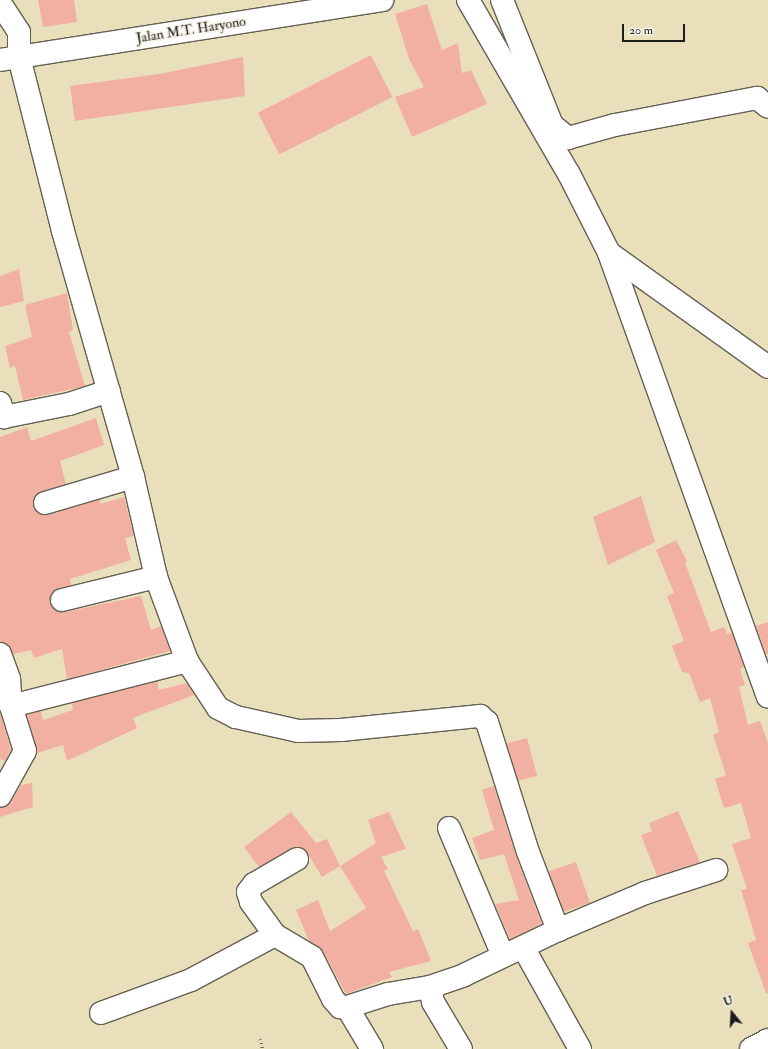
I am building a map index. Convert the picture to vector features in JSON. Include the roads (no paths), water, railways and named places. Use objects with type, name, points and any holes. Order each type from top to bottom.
[{"type":"street","name":"Jalan M.T. Haryono","points":[[9,59],[382,0]]},
{"type":"street","points":[[468,0],[569,174],[610,253],[768,696]]},
{"type":"street","points":[[502,0],[552,125],[568,138],[615,126],[757,98],[768,107]]},
{"type":"street","points":[[0,4],[19,32],[9,59],[63,231],[109,391],[133,477],[156,577],[187,660],[218,708],[236,717],[298,731],[341,730],[480,716],[487,722],[528,852],[558,930]]},
{"type":"street","points":[[610,253],[768,367]]},
{"type":"street","points":[[1,413],[69,404],[109,391]]},
{"type":"street","points":[[45,503],[133,477]]},
{"type":"street","points":[[62,600],[156,577]]},
{"type":"street","points":[[0,654],[9,679],[11,706],[25,751],[0,796]]},
{"type":"street","points":[[11,706],[187,660]]},
{"type":"street","points":[[449,828],[503,956]]},
{"type":"street","points":[[297,859],[254,884],[248,892],[251,902],[275,935],[312,957],[333,999],[340,1007],[347,1007],[388,994],[430,987],[503,956],[558,930],[645,894],[716,870]]},
{"type":"street","points":[[101,1014],[191,980],[275,935]]},
{"type":"street","points":[[523,947],[580,1049]]},
{"type":"street","points":[[430,987],[433,1002],[461,1049]]},
{"type":"street","points":[[347,1007],[372,1049]]},
{"type":"street","points":[[751,1049],[768,1040]]}]
